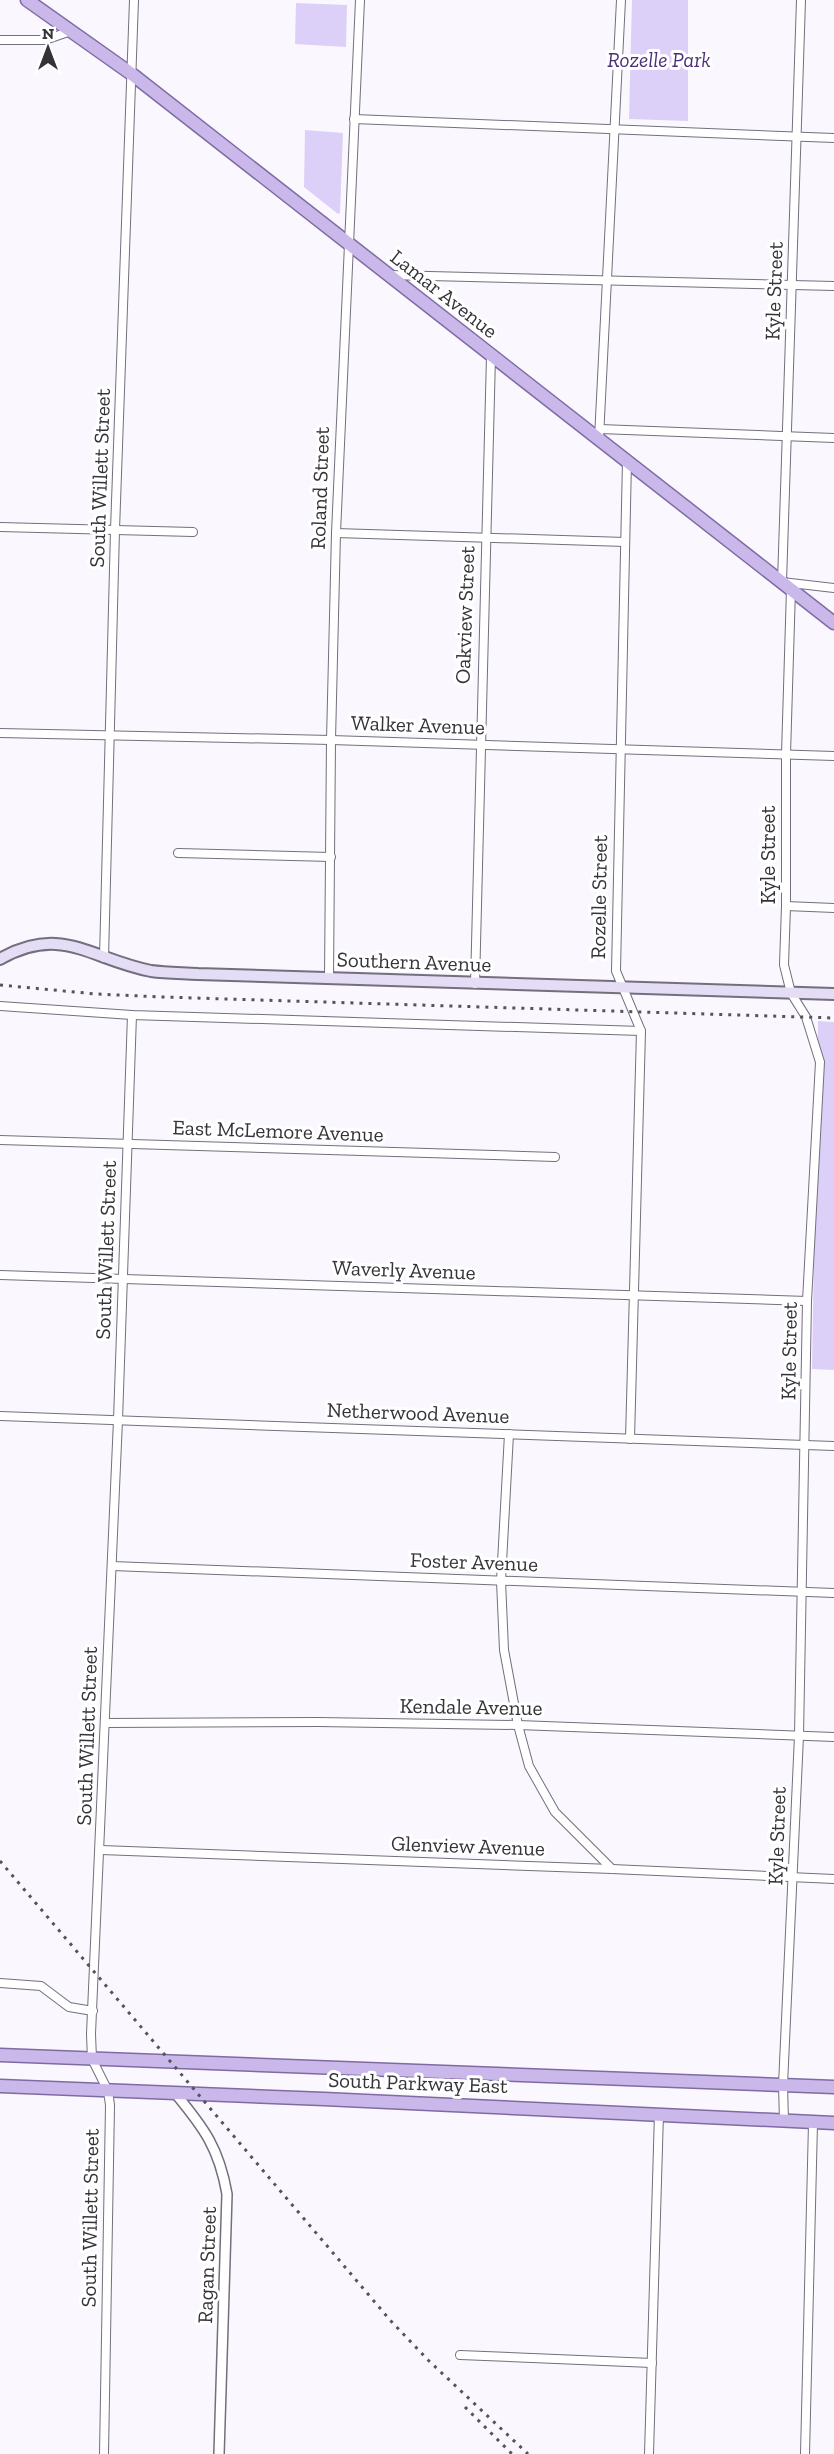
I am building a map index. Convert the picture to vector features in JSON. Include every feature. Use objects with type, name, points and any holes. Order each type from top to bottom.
[{"type":"main road","name":"Lamar Avenue","points":[[27,0],[133,75],[491,356],[599,434],[627,460],[834,623]]},
{"type":"main road","name":"Southern Avenue","points":[[0,959],[18,949],[43,942],[67,943],[104,958],[152,971],[475,984],[834,994]]},
{"type":"main road","name":"South Parkway East","points":[[0,2055],[834,2086]]},
{"type":"main road","name":"South Parkway East","points":[[0,2086],[659,2113],[834,2123]]},
{"type":"street","name":"South Willett Street","points":[[104,958],[115,530],[134,0]]},
{"type":"street","name":"Roland Street","points":[[329,978],[336,533],[360,0]]},
{"type":"street","points":[[621,0],[599,434],[834,438]]},
{"type":"street","name":"Kyle Street","points":[[784,2121],[783,2085],[799,1736],[807,1301],[820,1062],[806,1017],[791,993],[784,965],[787,436],[801,0]]},
{"type":"street","points":[[0,40],[45,40],[71,31]]},
{"type":"street","points":[[354,119],[834,138]]},
{"type":"street","points":[[388,275],[834,286]]},
{"type":"street","name":"Oakview Street","points":[[475,984],[491,356]]},
{"type":"street","name":"Rozelle Street","points":[[627,460],[616,971],[641,1031],[630,1438]]},
{"type":"street","points":[[0,527],[193,531]]},
{"type":"street","points":[[336,533],[625,542]]},
{"type":"street","points":[[787,586],[834,588]]},
{"type":"street","name":"Walker Avenue","points":[[0,732],[834,756]]},
{"type":"street","points":[[178,853],[331,857]]},
{"type":"street","points":[[786,906],[834,908]]},
{"type":"street","points":[[0,1006],[132,1015],[641,1031]]},
{"type":"street","name":"South Willett Street","points":[[104,2454],[110,2105],[108,2091],[92,2059],[129,1144],[132,1015]]},
{"type":"street","name":"East McLemore Avenue","points":[[0,1140],[555,1157]]},
{"type":"street","name":"Waverly Avenue","points":[[0,1275],[807,1301]]},
{"type":"street","name":"Netherwood Avenue","points":[[0,1416],[834,1446]]},
{"type":"street","points":[[509,1434],[501,1581],[504,1650],[518,1725],[529,1766],[555,1812],[612,1869]]},
{"type":"street","name":"Foster Avenue","points":[[112,1566],[834,1593]]},
{"type":"street","name":"Kendale Avenue","points":[[106,1724],[318,1722],[518,1725],[834,1737]]},
{"type":"street","name":"Glenview Avenue","points":[[101,1850],[834,1879]]},
{"type":"street","points":[[0,1983],[42,1986],[69,2007],[93,2010]]},
{"type":"street","name":"Ragan Street","points":[[175,2092],[212,2140],[223,2169],[228,2194],[219,2454]]},
{"type":"street","points":[[649,2454],[659,2113]]},
{"type":"street","points":[[805,2454],[813,2123]]},
{"type":"street","points":[[460,2355],[652,2363]]},
{"type":"green space","name":"Rozelle Park","points":[[632,0],[688,0],[688,121],[629,119]]},
{"type":"green space","points":[[296,3],[347,5],[346,47],[295,44]]},
{"type":"green space","points":[[305,130],[343,133],[340,213],[338,214],[304,187]]},
{"type":"green space","points":[[818,1021],[834,1022],[834,1370],[812,1369]]},
{"type":"railway","points":[[0,985],[96,994],[163,997],[834,1018]]},
{"type":"railway","points":[[0,1861],[390,2320],[428,2360],[528,2454]]},
{"type":"railway","points":[[465,2407],[512,2454]]}]
